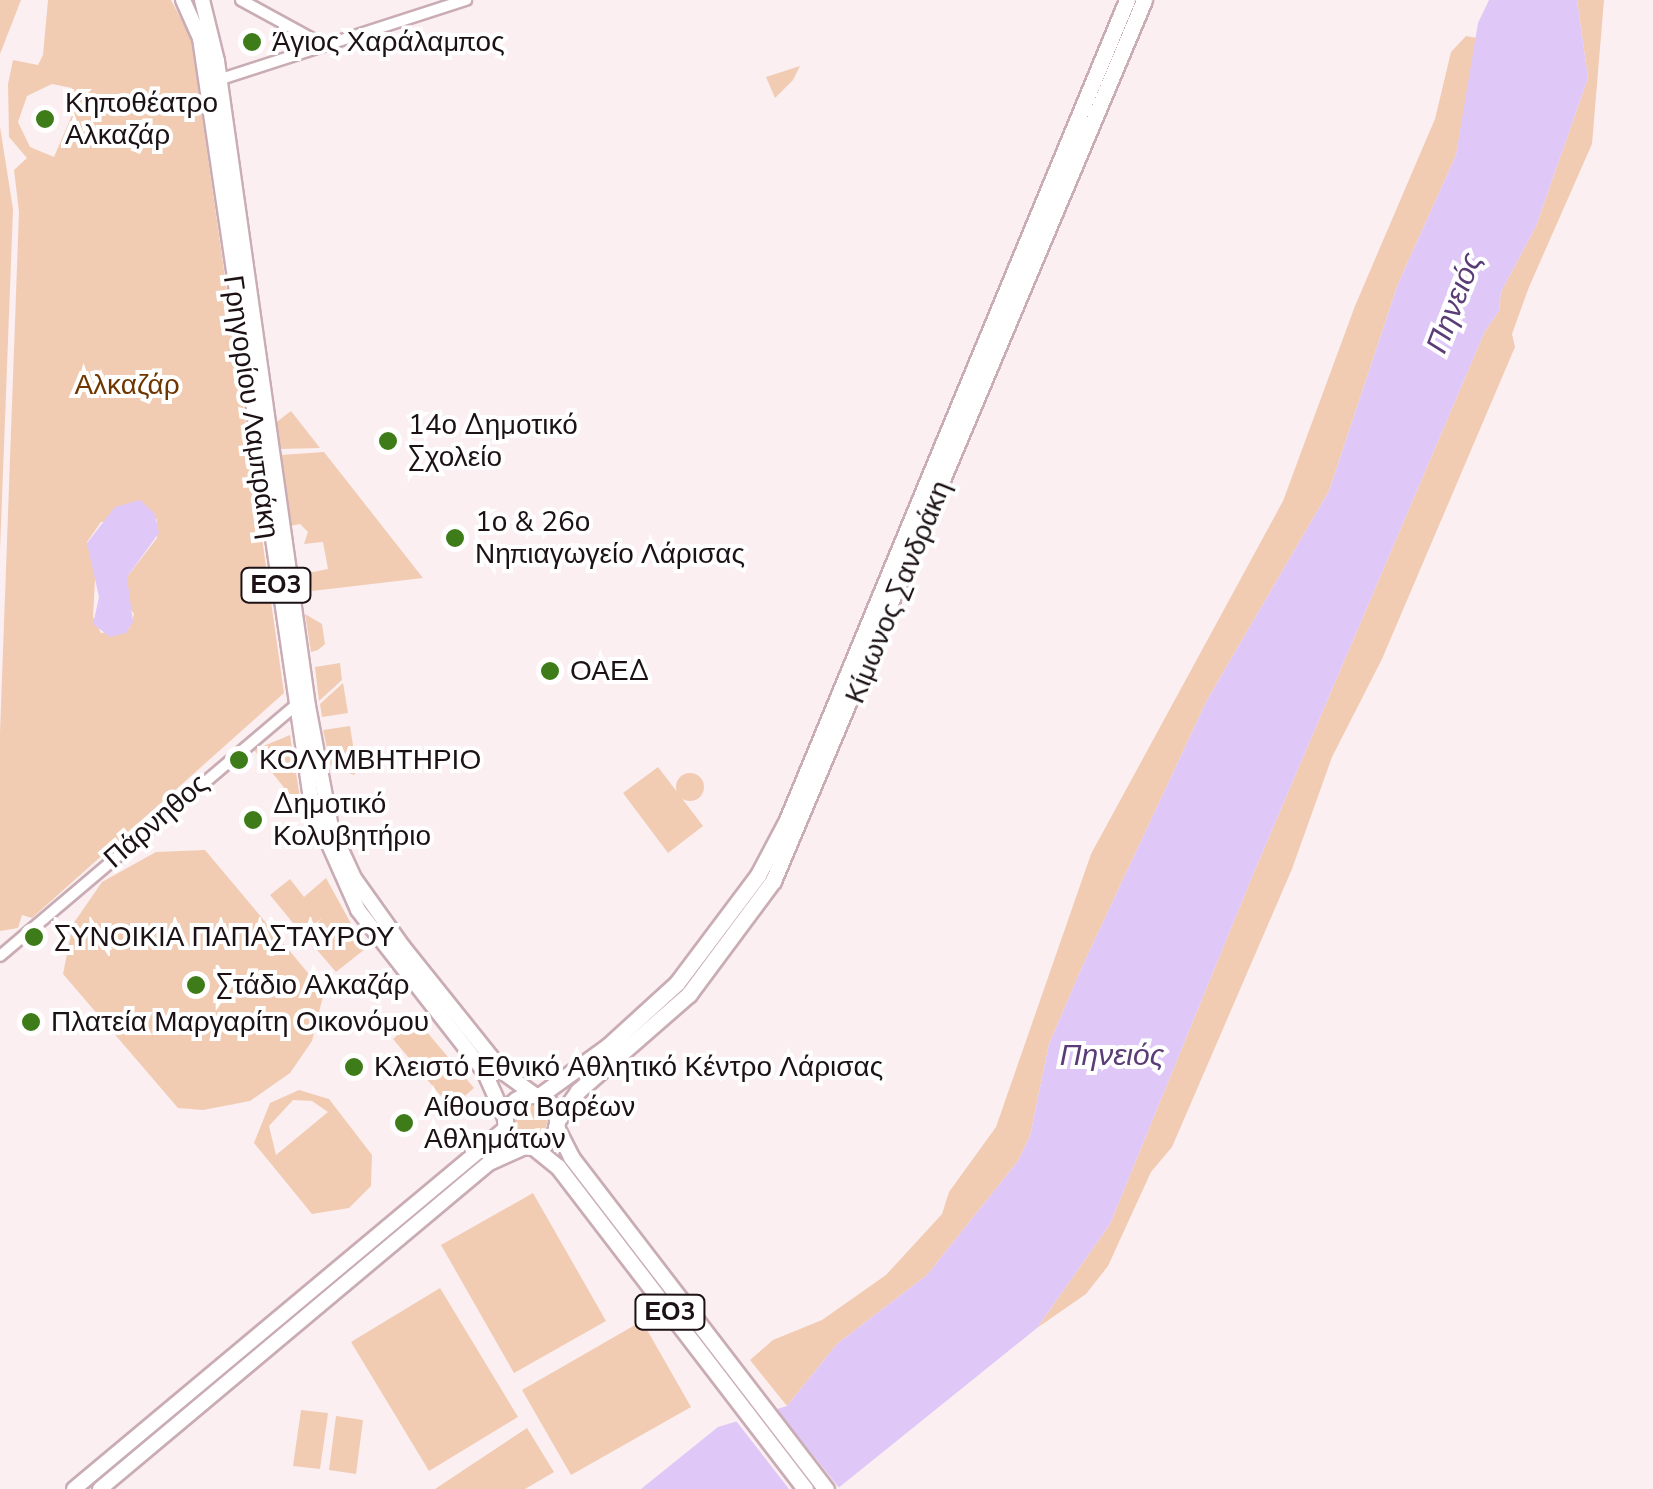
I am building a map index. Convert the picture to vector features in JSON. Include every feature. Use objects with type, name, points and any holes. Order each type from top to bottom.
[{"type":"highway","name":"Κίμωνος Σανδράκη","points":[[537,1095],[608,1046],[676,983],[758,875],[787,820],[1127,0]]},
{"type":"highway","name":"Κίμωνος Σανδράκη","points":[[556,1124],[578,1091],[689,994],[773,881],[810,807],[1144,0]]},
{"type":"highway","name":"ΕΟ3","points":[[537,1095],[552,1105],[563,1146],[624,1240]]},
{"type":"highway","points":[[506,1123],[515,1100],[537,1095]]},
{"type":"highway","name":"ΕΟ3","points":[[506,1123],[529,1146],[548,1157],[624,1240],[728,1374],[826,1489]]},
{"type":"highway","points":[[529,1146],[556,1124]]},
{"type":"highway","name":"ΕΟ3","points":[[728,1374],[806,1489]]},
{"type":"main road","name":"Γρηγορίου Λαμπράκη","points":[[183,0],[199,34],[212,81]]},
{"type":"main road","name":"Γρηγορίου Λαμπράκη","points":[[202,0],[296,666],[296,703],[312,806],[341,881],[492,1082],[506,1123]]},
{"type":"main road","name":"Γρηγορίου Λαμπράκη","points":[[296,703],[326,812],[354,878],[503,1072],[537,1095]]},
{"type":"main road","points":[[74,1489],[506,1123]]},
{"type":"main road","points":[[100,1489],[489,1163],[529,1146]]},
{"type":"street","points":[[241,0],[320,43]]},
{"type":"street","points":[[212,81],[320,43],[466,0]]},
{"type":"street","name":"Πάρνηθος","points":[[0,956],[296,703]]},
{"type":"green space","points":[[0,0],[21,0],[0,54]]},
{"type":"green space","name":"Αλκαζάρ","points":[[48,0],[171,0],[191,38],[284,693],[32,918],[22,915],[18,928],[0,931],[0,733],[19,212],[14,170],[27,158],[9,137],[8,84],[13,60],[38,65],[43,55]],"holes":[[[52,84],[72,88],[67,113],[72,115],[54,157],[30,147],[18,122],[27,96]],[[157,519],[157,538],[127,577],[126,603],[134,614],[129,629],[101,633],[93,617],[96,562],[87,542],[101,522]]]},
{"type":"green space","points":[[1577,0],[1604,0],[1592,144],[1529,287],[1512,334],[1515,347],[1382,659],[1332,757],[1292,869],[1172,1147],[1151,1172],[1108,1266],[1086,1294],[1037,1328],[1110,1224],[1252,877],[1485,331],[1499,311],[1501,292],[1536,226],[1588,78]]},
{"type":"green space","points":[[1466,36],[1477,38],[1456,155],[1398,284],[1329,491],[1207,700],[1083,965],[1049,1044],[1030,1136],[1018,1161],[927,1275],[837,1344],[787,1406],[750,1360],[773,1340],[822,1320],[886,1275],[942,1214],[949,1192],[996,1127],[1091,854],[1283,501],[1355,306],[1435,119],[1451,52]]},
{"type":"green space","points":[[800,66],[793,80],[775,98],[766,77]]},
{"type":"green space","points":[[0,127],[13,209],[0,551]]},
{"type":"green space","points":[[291,411],[320,448],[279,449],[274,424]]},
{"type":"green space","points":[[324,452],[423,578],[312,591],[308,573],[328,569],[323,542],[304,544],[308,532],[300,524],[290,526],[280,455]]},
{"type":"green space","points":[[305,614],[322,624],[325,644],[311,652]]},
{"type":"green space","points":[[340,663],[342,680],[319,701],[315,667]]},
{"type":"green space","points":[[343,683],[348,713],[322,717],[320,704]]},
{"type":"green space","points":[[350,726],[357,771],[354,775],[331,766],[323,730]]},
{"type":"green space","points":[[290,735],[302,810],[254,750]]},
{"type":"green space","points":[[658,767],[703,826],[668,853],[623,793]]},
{"type":"green space","points":[[690,773],[700,777],[704,787],[700,797],[690,801],[680,797],[676,787],[680,777]]},
{"type":"green space","name":"Στάδιο Αλκαζάρ","points":[[205,850],[324,992],[312,1041],[290,1073],[250,1101],[203,1110],[178,1108],[63,974],[73,924],[102,882],[156,852]]},
{"type":"green space","points":[[326,878],[365,949],[336,972],[305,936],[322,918],[302,934],[270,895],[290,879],[304,897]]},
{"type":"green space","points":[[416,1019],[474,1088],[451,1108],[393,1039]]},
{"type":"green space","points":[[299,1090],[329,1099],[372,1155],[371,1186],[349,1208],[312,1214],[254,1143],[270,1103]],"holes":[[[293,1100],[312,1101],[328,1112],[276,1155],[269,1126]]]},
{"type":"green space","points":[[530,1104],[542,1109],[547,1121],[542,1133],[530,1138],[518,1133],[513,1121],[518,1109]]},
{"type":"green space","points":[[480,1156],[89,1489],[82,1489]]},
{"type":"green space","points":[[533,1193],[606,1321],[514,1373],[441,1245]]},
{"type":"green space","points":[[440,1288],[518,1417],[429,1471],[351,1342]]},
{"type":"green space","points":[[642,1321],[691,1407],[571,1475],[522,1390]]},
{"type":"green space","points":[[301,1410],[328,1413],[320,1469],[293,1466]]},
{"type":"green space","points":[[336,1416],[363,1420],[356,1474],[329,1470]]},
{"type":"green space","points":[[527,1428],[554,1472],[525,1489],[435,1489]]},
{"type":"water","name":"Πηνειός","points":[[1489,0],[1577,0],[1588,78],[1536,226],[1501,292],[1499,311],[1485,331],[1252,877],[1110,1224],[1037,1328],[837,1489],[641,1489],[718,1427],[787,1406],[837,1344],[927,1275],[1018,1161],[1030,1136],[1049,1044],[1083,965],[1207,700],[1329,491],[1398,284],[1456,155],[1478,23]]},
{"type":"water","points":[[140,500],[155,514],[159,533],[127,577],[133,622],[126,633],[110,637],[93,624],[99,597],[87,543],[115,507]]},
{"type":"pier","points":[[773,1405],[840,1489],[789,1489],[733,1417]]},
{"type":"place","name":"Άγιος Χαράλαμπος","points":[[252,42]]},
{"type":"place","name":"Κηποθέατρο Αλκαζάρ","points":[[45,119]]},
{"type":"place","name":"14ο Δημοτικό Σχολείο","points":[[388,441]]},
{"type":"place","name":"1ο & 26ο Νηπιαγωγείο Λάρισας","points":[[455,538]]},
{"type":"place","name":"ΟΑΕΔ","points":[[550,671]]},
{"type":"place","name":"ΚΟΛΥΜΒΗΤΗΡΙΟ","points":[[239,760]]},
{"type":"place","name":"Δημοτικό Κολυβητήριο","points":[[253,820]]},
{"type":"place","name":"ΣΥΝΟΙΚΙΑ ΠΑΠΑΣΤΑΥΡΟΥ","points":[[34,937]]},
{"type":"place","name":"Στάδιο Αλκαζάρ","points":[[196,985]]},
{"type":"place","name":"Πλατεία Μαργαρίτη Οικονόμου","points":[[31,1022]]},
{"type":"place","name":"Κλειστό Εθνικό Αθλητικό Κέντρο Λάρισας","points":[[354,1067]]},
{"type":"place","name":"Αίθουσα Βαρέων Αθλημάτων","points":[[404,1123]]}]
